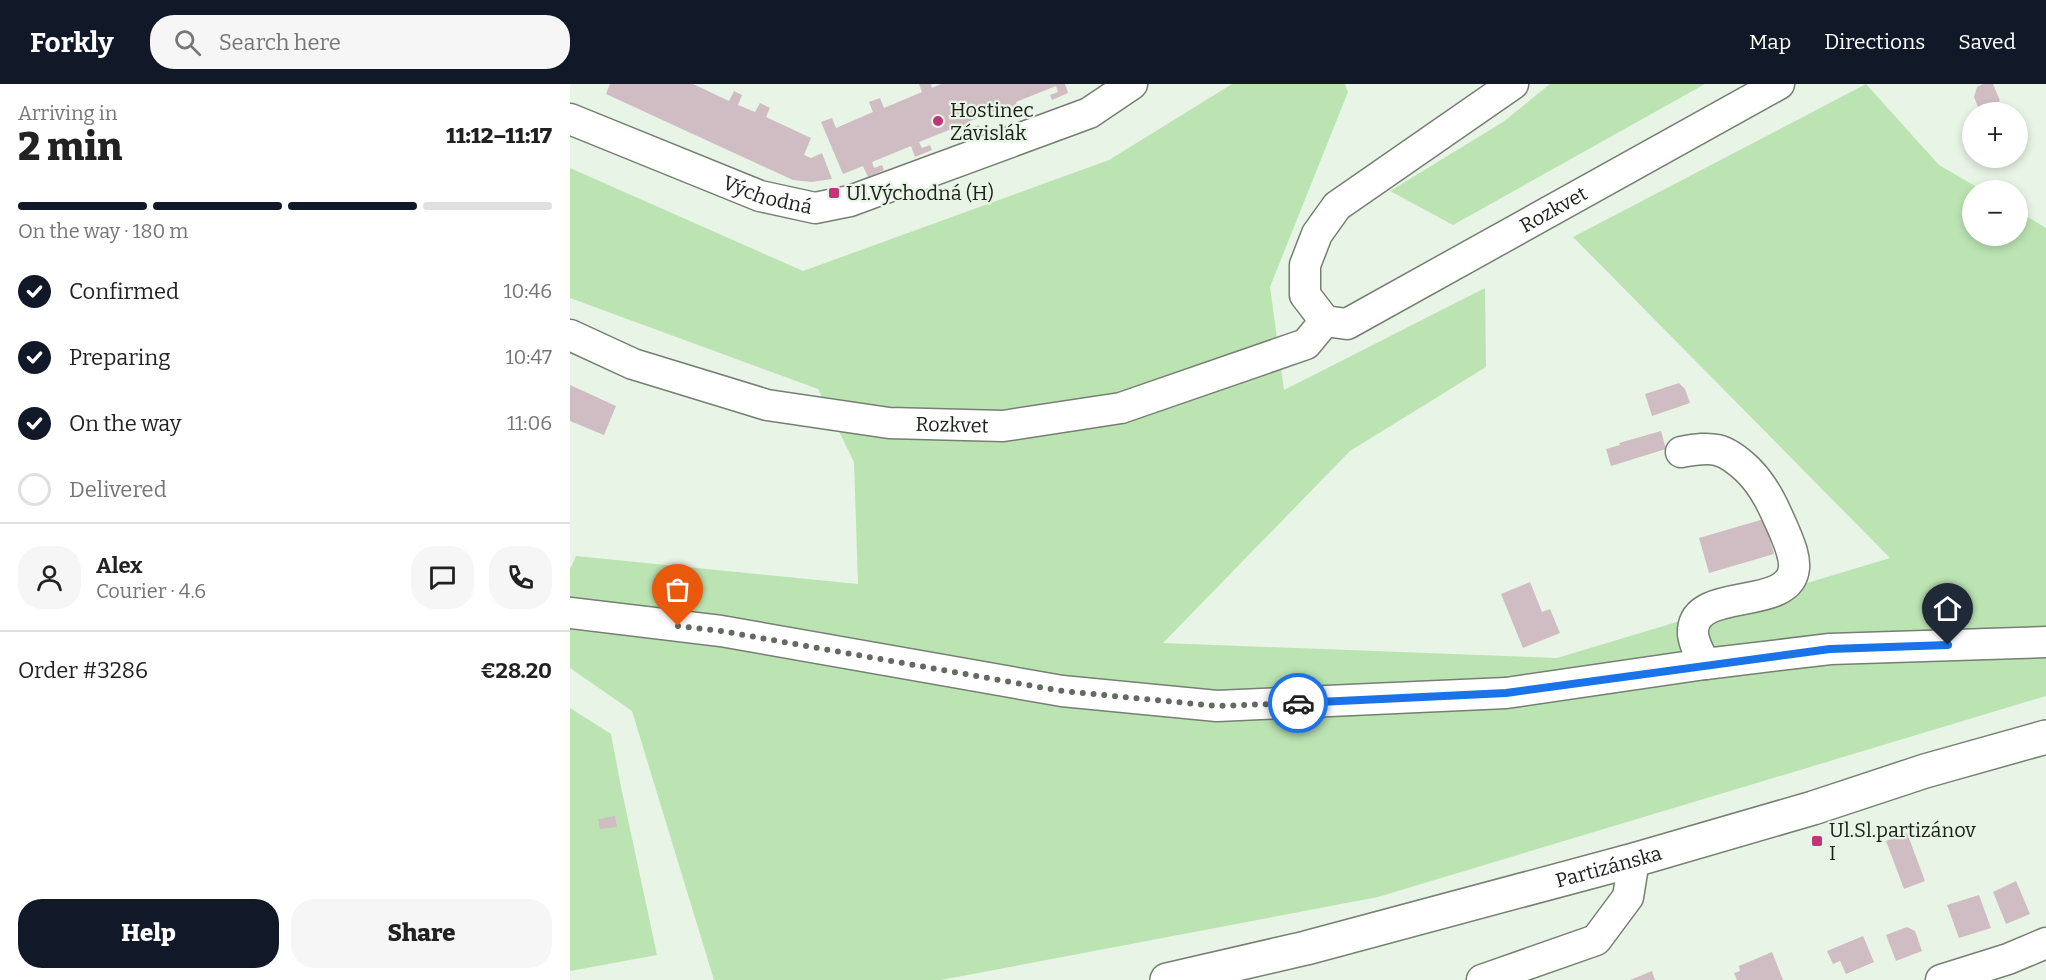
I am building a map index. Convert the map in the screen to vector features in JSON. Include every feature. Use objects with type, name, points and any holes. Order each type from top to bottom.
[{"type":"main road","name":"Partizánska","points":[[1167,980],[1306,948],[1634,860],[1813,808],[1925,771],[2046,737]]},
{"type":"street","name":"Východná","points":[[570,119],[760,196],[815,208],[850,201],[1089,113],[1131,84]]},
{"type":"street","points":[[1325,321],[1305,295],[1305,265],[1317,234],[1337,206],[1513,84]]},
{"type":"street","name":"Rozkvet","points":[[570,335],[633,364],[767,405],[889,423],[1002,426],[1120,408],[1306,345],[1325,321],[1347,324],[1779,84]]},
{"type":"street","points":[[1681,452],[1704,448],[1717,449],[1732,458],[1761,483],[1791,548],[1794,569],[1780,590],[1706,609],[1696,618],[1693,631],[1696,646],[1705,664]]},
{"type":"street","points":[[570,613],[721,631],[1062,691],[1217,706],[1506,693],[1705,664],[1830,649],[2046,642]]},
{"type":"street","points":[[1482,980],[1596,940],[1628,897],[1634,860]]},
{"type":"street","points":[[1941,980],[2008,959],[2046,943]]},
{"type":"green space","points":[[1232,84],[1345,84],[1348,92],[1270,287],[1284,390],[1485,288],[1486,367],[1350,451],[1163,643],[1557,658],[1890,558],[1573,237],[1866,84],[1939,165],[1965,180],[1962,180],[1962,246],[2028,246],[2028,217],[2046,228],[2046,696],[1378,897],[941,980],[714,980],[632,711],[570,668],[570,569],[576,556],[858,584],[854,462],[818,389],[570,298],[570,168],[803,271],[1109,160]]},
{"type":"green space","points":[[1550,84],[1705,84],[1453,225],[1390,191],[1503,122]]},
{"type":"green space","points":[[570,708],[611,734],[657,955],[570,971]]},
{"type":"building","points":[[610,84],[693,84],[729,101],[734,91],[742,95],[738,105],[755,112],[760,103],[770,108],[766,117],[811,138],[804,155],[811,158],[822,153],[832,179],[812,182],[793,180],[606,94]]},
{"type":"building","points":[[919,84],[931,84],[932,88],[941,84],[1065,84],[1068,93],[1052,100],[1050,95],[1058,92],[1056,86],[1016,102],[1018,108],[1027,105],[1029,110],[1012,117],[1007,106],[968,122],[971,128],[979,125],[981,130],[964,137],[959,126],[919,142],[922,148],[930,145],[932,150],[915,157],[911,146],[872,162],[874,168],[882,165],[884,170],[868,177],[863,166],[843,174],[821,122],[832,118],[836,128],[873,112],[869,102],[880,98],[884,108],[922,92]]},
{"type":"building","points":[[1983,84],[1993,84],[2000,101],[1976,102],[1974,97],[1977,87]]},
{"type":"building","points":[[1679,383],[1685,389],[1690,403],[1652,416],[1645,394]]},
{"type":"building","points":[[570,385],[616,406],[604,435],[570,421]]},
{"type":"building","points":[[1661,431],[1666,449],[1611,466],[1606,449]]},
{"type":"building","points":[[1764,519],[1774,554],[1709,573],[1699,538]]},
{"type":"building","points":[[1530,582],[1542,612],[1550,609],[1560,633],[1523,648],[1501,594]]},
{"type":"building","points":[[615,816],[617,827],[600,829],[598,819]]},
{"type":"building","points":[[1907,833],[1925,881],[1904,889],[1886,841]]},
{"type":"building","points":[[2016,881],[2030,914],[2006,924],[1993,892]]},
{"type":"building","points":[[1979,895],[1991,928],[1959,938],[1947,905]]},
{"type":"building","points":[[1907,927],[1915,931],[1922,951],[1896,961],[1886,935]]},
{"type":"building","points":[[1863,936],[1874,962],[1846,974],[1840,961],[1833,964],[1827,951]]},
{"type":"building","points":[[1772,952],[1783,980],[1737,980],[1734,973],[1740,971],[1739,966]]},
{"type":"building","points":[[1652,971],[1655,980],[1630,980]]},
{"type":"way so far","points":[[678,626],[721,631],[1062,691],[1217,706],[1298,703]]},
{"type":"place","name":"Hostinec Závislák","points":[[938,121]]},
{"type":"place","name":"Ul.Východná (H)","points":[[834,193]]},
{"type":"place","name":"Ul.Sl.partizánov I","points":[[1817,841]]},
{"type":"route","points":[[1298,703],[1506,693],[1705,664],[1830,649],[1948,645]]}]
